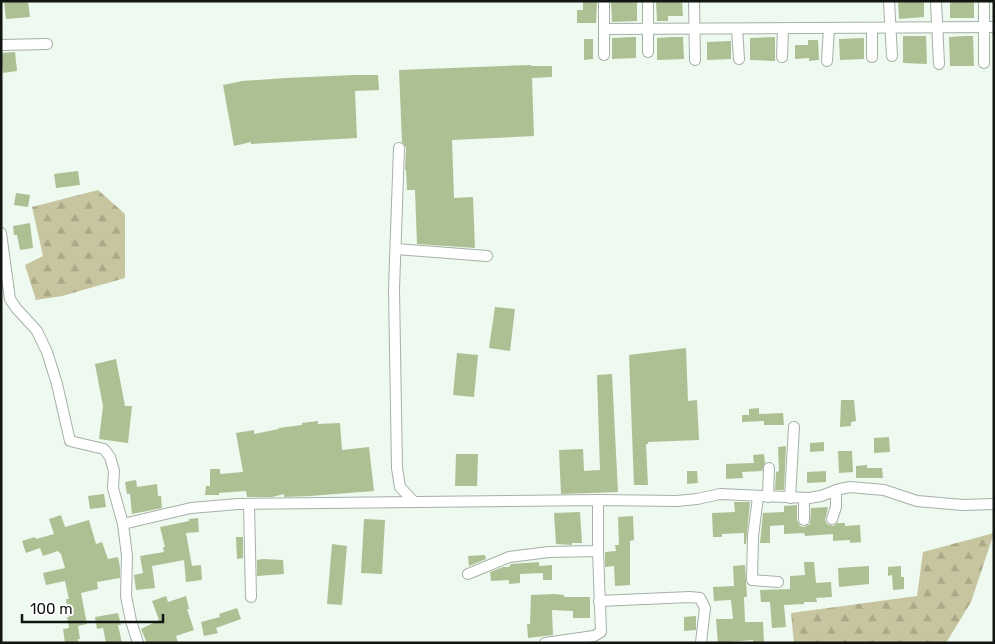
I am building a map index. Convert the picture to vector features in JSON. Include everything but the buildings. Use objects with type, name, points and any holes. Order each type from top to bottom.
[{"type":"street","points":[[604,1],[604,55]]},
{"type":"street","points":[[648,1],[648,52]]},
{"type":"street","points":[[694,1],[694,60]]},
{"type":"street","points":[[890,1],[892,56]]},
{"type":"street","points":[[936,1],[939,64]]},
{"type":"street","points":[[984,1],[989,28],[984,63]]},
{"type":"street","points":[[782,57],[783,28]]},
{"type":"street","points":[[827,61],[830,28]]},
{"type":"street","points":[[872,28],[872,57]]},
{"type":"street","points":[[604,29],[989,28]]},
{"type":"street","points":[[738,29],[739,59]]},
{"type":"street","points":[[1,45],[47,44]]},
{"type":"street","points":[[400,148],[394,346],[397,478],[400,486],[414,502]]},
{"type":"street","points":[[1,233],[5,295],[36,331],[47,352],[57,384],[70,441],[76,444],[95,446],[104,450],[110,457],[114,471],[113,488],[123,524],[127,556],[126,596],[138,643]]},
{"type":"street","points":[[396,249],[487,256]]},
{"type":"street","points":[[790,498],[794,427]]},
{"type":"street","points":[[769,468],[753,536],[752,580],[778,582]]},
{"type":"street","points":[[123,524],[191,508],[249,504],[598,500],[677,501],[720,494],[804,498],[821,496],[850,487],[884,490],[917,501],[994,504]]},
{"type":"street","points":[[832,519],[836,507],[836,490]]},
{"type":"street","points":[[804,498],[804,520]]},
{"type":"street","points":[[545,643],[598,634],[601,628],[598,500]]},
{"type":"street","points":[[249,504],[251,597]]},
{"type":"street","points":[[468,574],[509,557],[550,552],[598,551]]},
{"type":"street","points":[[599,601],[700,598],[705,608],[701,643]]},
{"type":"green space","points":[[98,190],[125,214],[125,278],[62,296],[36,300],[25,265],[43,256],[32,207]]},
{"type":"green space","points":[[994,533],[971,602],[946,643],[794,643],[791,613],[917,596],[923,552]]}]
